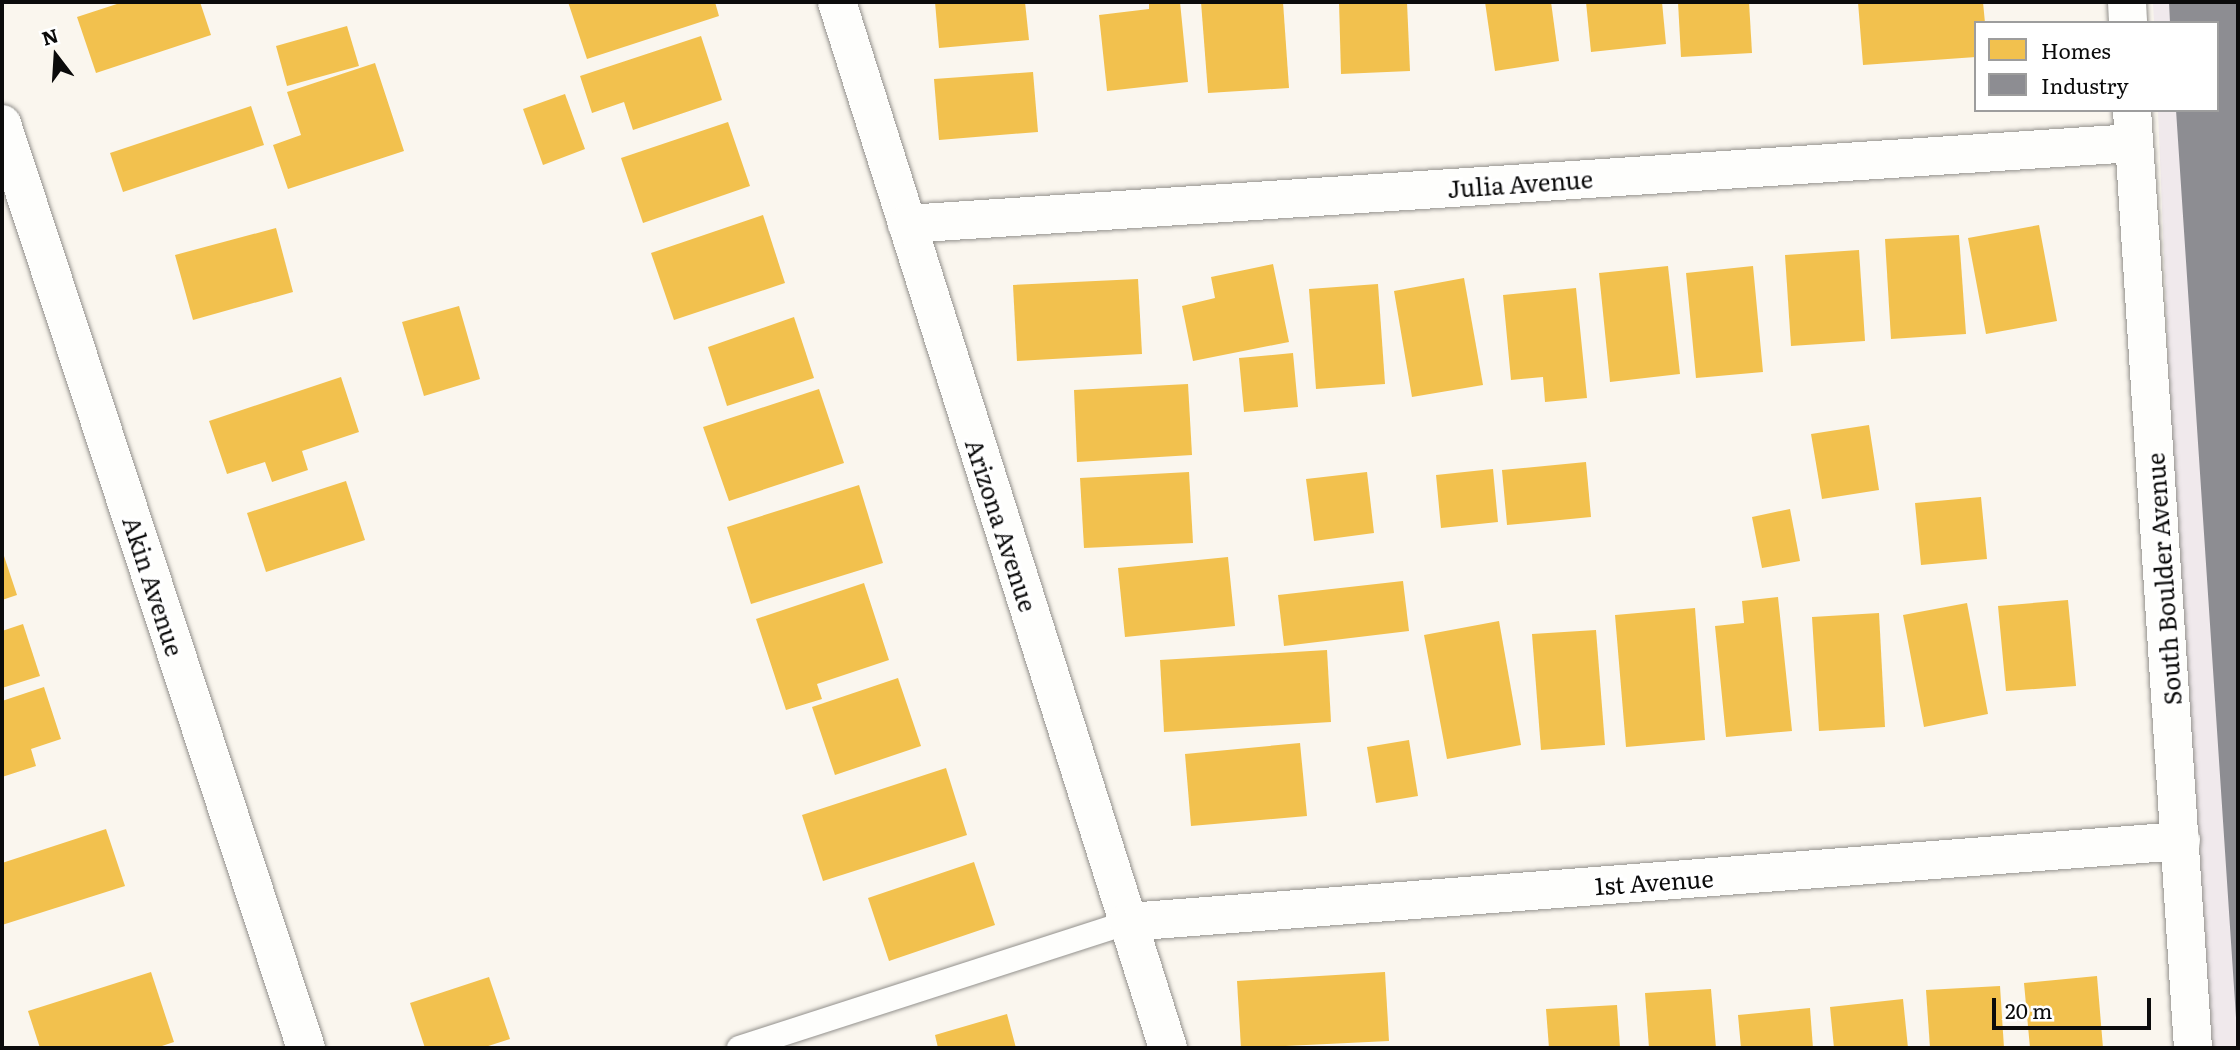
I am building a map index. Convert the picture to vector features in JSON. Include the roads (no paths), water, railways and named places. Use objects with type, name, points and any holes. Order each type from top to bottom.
[{"type":"street","name":"Arizona Avenue","points":[[836,2],[1168,1048]]},
{"type":"street","points":[[2127,2],[2128,21]]},
{"type":"street","name":"Akin Avenue","points":[[2,124],[306,1048]]},
{"type":"street","name":"Julia Avenue","points":[[907,224],[2132,127]]},
{"type":"street","name":"South Boulder Avenue","points":[[2132,127],[2193,1048]]},
{"type":"street","name":"1st Avenue","points":[[1128,922],[2181,841]]},
{"type":"lane","points":[[739,1048],[1128,922]]}]
